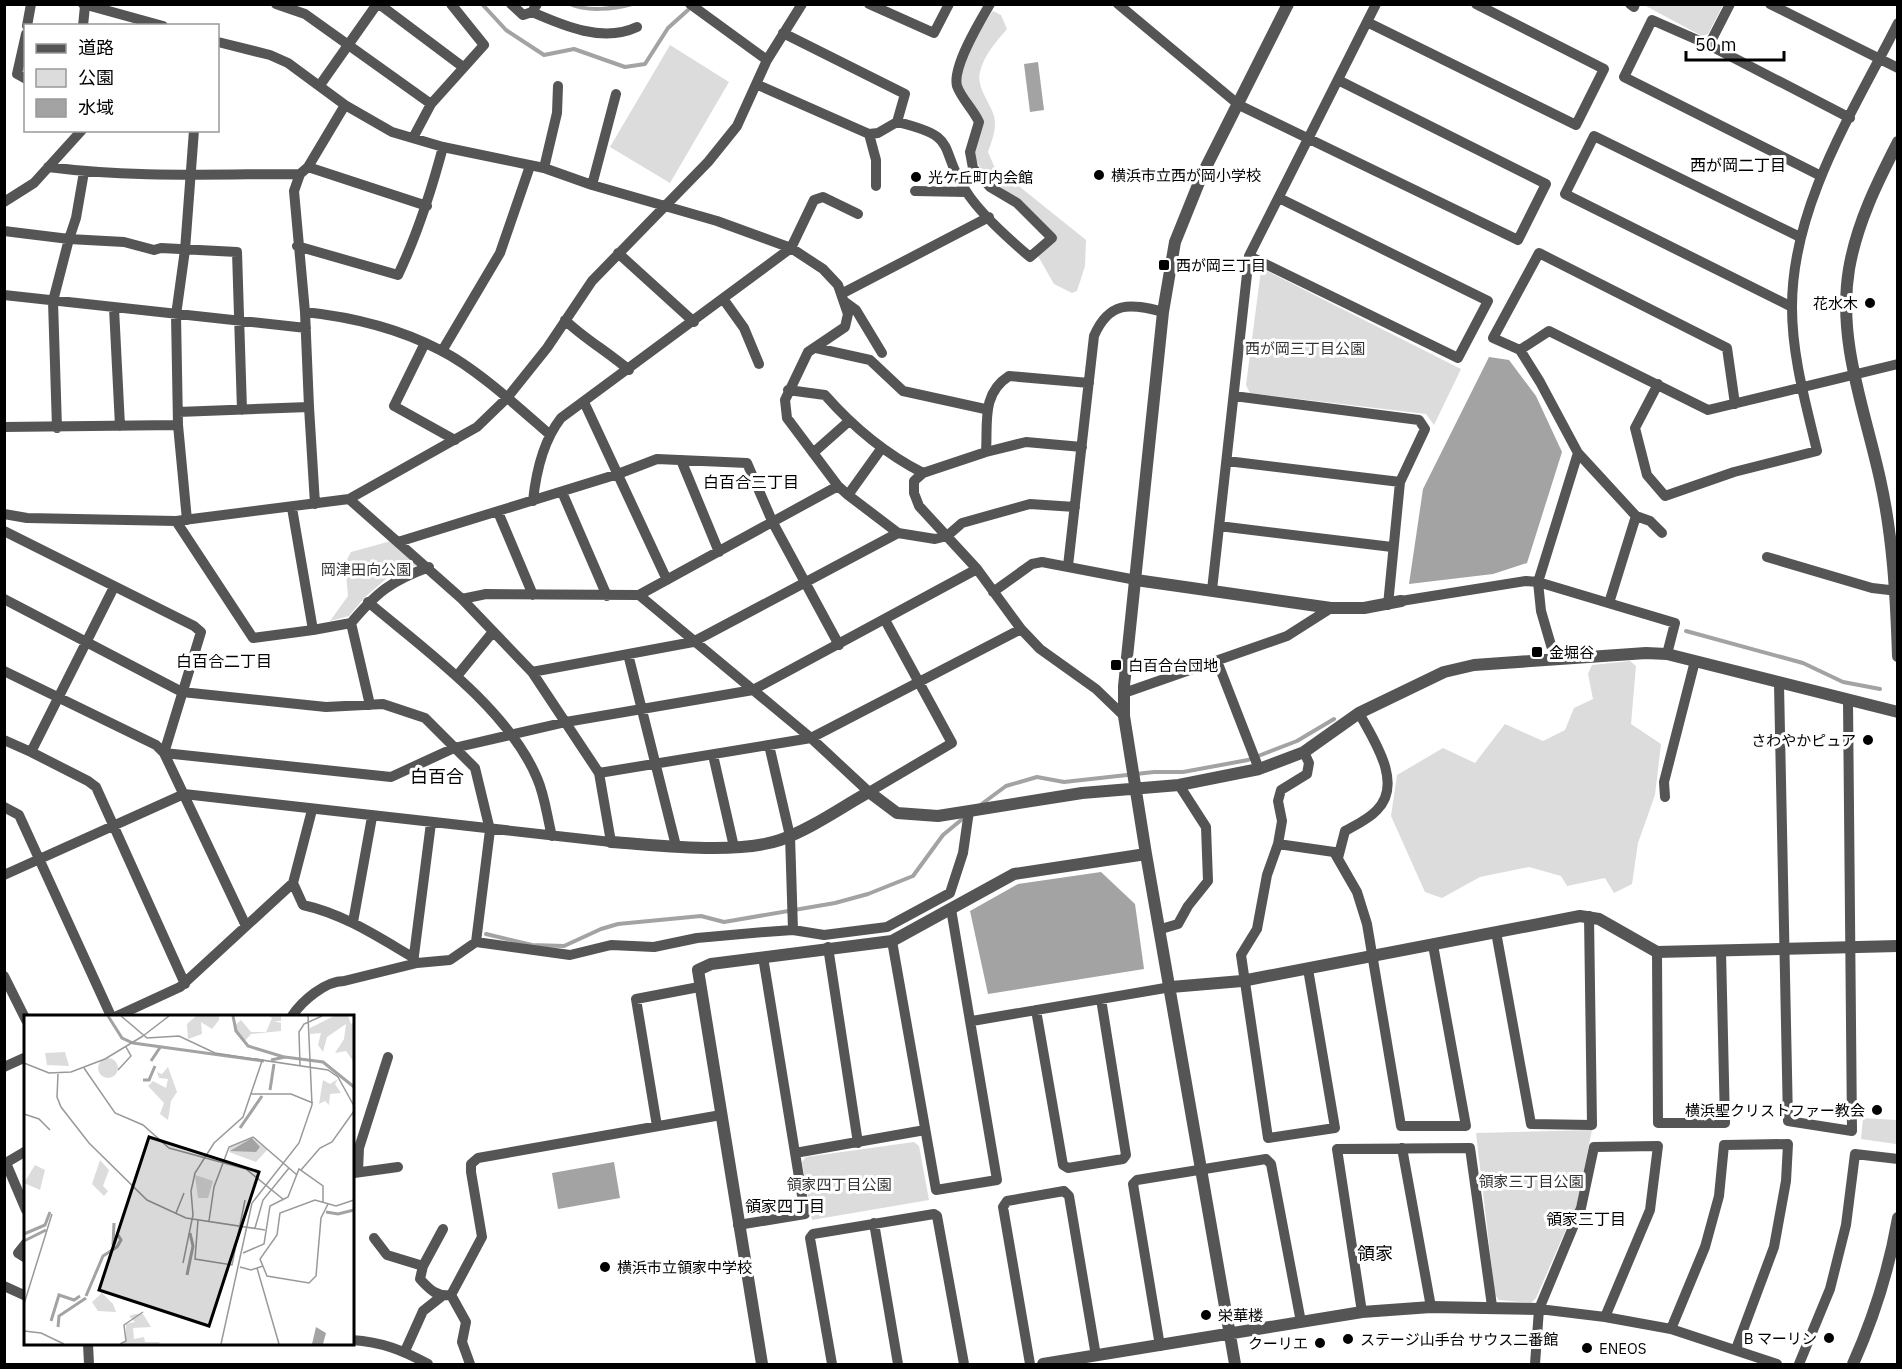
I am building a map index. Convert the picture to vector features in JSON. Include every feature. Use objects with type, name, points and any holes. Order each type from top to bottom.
[{"type":"street","points":[[27,24],[31,4]]},
{"type":"street","points":[[276,4],[305,14],[430,104]]},
{"type":"street","points":[[320,85],[378,4],[463,67]]},
{"type":"street","points":[[414,136],[430,104],[484,45],[451,4]]},
{"type":"street","points":[[511,4],[523,15],[535,8],[597,34],[621,34],[637,27]]},
{"type":"street","points":[[690,4],[767,60]]},
{"type":"street","points":[[874,6],[934,33],[949,4]]},
{"type":"street","points":[[897,122],[941,138],[948,148],[966,192],[1030,258],[1052,238],[1017,203],[990,187],[971,163],[970,152],[979,122],[957,87],[956,76],[975,28],[990,4]]},
{"type":"street","points":[[1118,4],[1239,105],[1518,240],[1546,184],[1338,80]]},
{"type":"street","points":[[1235,1365],[1161,928],[1146,854],[1124,716],[1124,693],[1170,263],[1186,210],[1288,4]]},
{"type":"street","points":[[1212,591],[1249,256],[1376,4]]},
{"type":"street","points":[[1367,22],[1575,125],[1604,69],[1476,4]]},
{"type":"street","points":[[1630,4],[1634,7],[1635,4]]},
{"type":"street","points":[[1709,45],[1730,4]]},
{"type":"street","points":[[1770,4],[1898,68]]},
{"type":"street","points":[[83,24],[86,5],[156,24]]},
{"type":"street","points":[[4,514],[38,518],[181,520],[292,508],[349,499],[477,426],[507,398],[547,348],[592,281],[666,205],[737,126],[758,85],[767,60],[798,6]]},
{"type":"street","points":[[1819,175],[1624,77],[1652,20],[1709,45],[1850,118]]},
{"type":"street","points":[[1658,384],[1635,428],[1647,475],[1665,496],[1734,472],[1817,451],[1797,369],[1792,307],[1800,237],[1819,175],[1898,22]]},
{"type":"street","points":[[758,85],[869,134],[878,133],[897,122],[905,94],[783,33]]},
{"type":"street","points":[[219,42],[270,55],[320,85],[374,124],[403,135],[414,136],[443,147],[544,168],[592,185],[666,205],[791,248],[823,269],[856,310],[882,353]]},
{"type":"street","points":[[24,43],[17,74],[24,78]]},
{"type":"street","points":[[544,168],[557,113],[558,86]]},
{"type":"street","points":[[592,185],[616,94]]},
{"type":"street","points":[[315,504],[305,312],[297,246],[294,191],[304,170],[345,105]]},
{"type":"street","points":[[4,202],[34,183],[80,132]]},
{"type":"street","points":[[194,132],[185,250],[176,315],[181,520],[253,638],[351,623],[368,602],[395,580],[429,567]]},
{"type":"street","points":[[869,134],[876,160],[876,186]]},
{"type":"street","points":[[1792,307],[1565,194],[1594,136],[1800,237]]},
{"type":"street","points":[[1898,142],[1869,199],[1849,270],[1845,314],[1854,376],[1880,481],[1897,591],[1898,656]]},
{"type":"street","points":[[297,246],[398,275],[427,206],[443,147]]},
{"type":"street","points":[[442,351],[500,253],[530,166]]},
{"type":"street","points":[[48,167],[84,172],[192,176],[304,170],[427,206]]},
{"type":"street","points":[[57,428],[53,301],[76,218],[84,172]]},
{"type":"street","points":[[915,191],[966,192]]},
{"type":"street","points":[[533,501],[535,482],[549,434],[561,418],[724,300],[791,248],[814,200],[823,197],[858,214]]},
{"type":"street","points":[[1249,256],[1458,358],[1488,301],[1279,198]]},
{"type":"street","points":[[844,297],[989,217]]},
{"type":"street","points":[[4,231],[69,239],[124,242],[154,250],[161,248],[237,252],[242,410]]},
{"type":"street","points":[[618,253],[694,322]]},
{"type":"street","points":[[1662,533],[1650,521],[1636,516],[1578,453],[1520,350],[1493,338],[1539,253],[1727,348],[1735,404]]},
{"type":"street","points":[[4,295],[306,328]]},
{"type":"street","points":[[844,297],[848,314],[845,327],[808,352],[785,400],[787,418],[838,486],[898,532],[934,539],[947,536],[962,523],[1030,504],[1075,507]]},
{"type":"street","points":[[724,300],[744,328],[759,364]]},
{"type":"street","points":[[1068,566],[1094,336],[1097,327],[1113,309],[1122,306],[1163,312]]},
{"type":"street","points":[[114,308],[120,426]]},
{"type":"street","points":[[305,312],[368,321],[442,351],[507,398],[549,434]]},
{"type":"street","points":[[565,320],[590,343],[610,353],[629,370]]},
{"type":"street","points":[[1520,350],[1549,331],[1708,410],[1898,364]]},
{"type":"street","points":[[425,343],[394,406],[455,440]]},
{"type":"street","points":[[816,348],[870,360],[896,387],[903,391],[985,409]]},
{"type":"street","points":[[986,452],[985,409],[997,387],[1009,376],[1089,383]]},
{"type":"street","points":[[788,390],[825,396],[848,422],[881,449],[923,473]]},
{"type":"street","points":[[1234,396],[1419,420],[1425,429],[1400,482],[1388,605]]},
{"type":"street","points":[[584,402],[667,580]]},
{"type":"street","points":[[178,412],[309,407]]},
{"type":"street","points":[[813,453],[848,422]]},
{"type":"street","points":[[4,427],[178,425]]},
{"type":"street","points":[[1082,447],[1026,442],[986,452],[923,473],[914,481],[914,493],[919,506],[976,569],[1020,630],[1055,662],[1096,689],[1124,716]]},
{"type":"street","points":[[848,495],[881,449]]},
{"type":"street","points":[[1555,659],[1541,611],[1538,582],[1578,453]]},
{"type":"street","points":[[398,542],[562,492],[657,459],[747,463],[773,523],[839,645]]},
{"type":"street","points":[[681,460],[719,552]]},
{"type":"street","points":[[1227,461],[1400,482]]},
{"type":"street","points":[[462,599],[486,594],[639,595],[838,486]]},
{"type":"street","points":[[562,492],[607,596]]},
{"type":"street","points":[[349,499],[429,567],[532,672],[599,773],[611,842]]},
{"type":"street","points":[[292,508],[313,630]]},
{"type":"street","points":[[498,512],[533,595]]},
{"type":"street","points":[[1609,603],[1636,516]]},
{"type":"street","points":[[1219,526],[1392,547]]},
{"type":"street","points":[[532,672],[693,642],[898,532]]},
{"type":"street","points":[[6,534],[194,626],[201,632],[164,753]]},
{"type":"street","points":[[1767,557],[1872,588],[1897,591]]},
{"type":"street","points":[[993,591],[1032,564],[1042,562],[1136,580],[1331,608],[1388,605],[1526,581],[1538,582],[1675,623],[1667,654]]},
{"type":"street","points":[[164,753],[391,777],[454,748],[566,722],[753,690],[976,569]]},
{"type":"street","points":[[32,752],[114,587]]},
{"type":"street","points":[[639,595],[811,738],[868,792],[897,813],[938,816],[1082,793],[1179,785],[1259,769],[1304,752],[1359,714],[1444,672],[1474,665],[1667,654],[1779,684],[1898,712]]},
{"type":"street","points":[[4,599],[182,692],[297,706],[383,704],[425,718],[475,768],[490,830],[476,942]]},
{"type":"street","points":[[368,602],[457,676],[511,735],[536,776],[552,836]]},
{"type":"street","points":[[1124,693],[1287,636],[1331,608]]},
{"type":"street","points":[[4,875],[184,794],[372,817],[611,842],[734,847],[778,841],[952,743],[885,620]]},
{"type":"street","points":[[351,623],[370,705]]},
{"type":"street","points":[[599,773],[811,738],[1020,630]]},
{"type":"street","points":[[457,676],[492,633]]},
{"type":"street","points":[[628,654],[676,846]]},
{"type":"street","points":[[1217,661],[1259,769]]},
{"type":"street","points":[[1665,797],[1664,782],[1695,661]]},
{"type":"street","points":[[4,671],[156,745],[164,753],[246,926]]},
{"type":"street","points":[[1779,684],[1788,1121],[1852,1131],[1848,701]]},
{"type":"street","points":[[1338,858],[1346,831],[1378,809],[1387,795],[1387,776],[1382,755],[1359,714]]},
{"type":"street","points":[[4,740],[88,781],[96,788],[185,984]]},
{"type":"street","points":[[769,745],[790,836],[793,930]]},
{"type":"street","points":[[1304,752],[1309,764],[1307,774],[1281,790],[1278,801],[1282,821],[1278,844],[1267,874],[1257,929],[1241,955],[1242,981],[1268,1138],[1335,1128],[1308,969]]},
{"type":"street","points":[[713,755],[734,847]]},
{"type":"street","points":[[1161,928],[1178,924],[1188,906],[1208,881],[1206,827],[1179,785]]},
{"type":"street","points":[[4,807],[19,815],[110,1015]]},
{"type":"street","points":[[121,1015],[185,984],[293,883],[312,810]]},
{"type":"street","points":[[293,1015],[297,1009],[332,981],[344,981],[413,961],[450,960],[476,942],[570,955],[611,945],[654,948],[697,938],[793,930],[824,935],[887,927],[950,893],[963,853],[969,811]]},
{"type":"street","points":[[353,922],[372,817]]},
{"type":"street","points":[[413,961],[431,823]]},
{"type":"street","points":[[1278,844],[1334,852],[1365,912],[1401,1126],[1466,1126],[1433,945]]},
{"type":"street","points":[[762,1365],[697,974],[705,965],[828,947],[892,941],[1014,874],[1146,854]]},
{"type":"street","points":[[293,883],[303,905],[324,909],[353,922],[413,961]]},
{"type":"street","points":[[892,941],[936,1190],[997,1180],[972,1021],[951,909]]},
{"type":"street","points":[[972,1021],[1171,987],[1242,981],[1589,916],[1657,952],[1898,946]]},
{"type":"street","points":[[1496,932],[1531,1124],[1592,1125],[1589,916]]},
{"type":"street","points":[[828,947],[858,1143]]},
{"type":"street","points":[[1657,952],[1658,1123],[1725,1123],[1721,951]]},
{"type":"street","points":[[738,1225],[805,1214],[763,957]]},
{"type":"street","points":[[4,975],[24,1016]]},
{"type":"street","points":[[657,1126],[636,999],[699,987]]},
{"type":"street","points":[[1036,1010],[1063,1165],[1068,1168],[1123,1159],[1126,1155],[1101,999]]},
{"type":"street","points":[[4,1066],[24,1058]]},
{"type":"street","points":[[388,1058],[359,1148],[355,1172],[398,1167]]},
{"type":"street","points":[[405,1351],[423,1311],[446,1295],[482,1237],[471,1172],[471,1164],[478,1158],[721,1115]]},
{"type":"street","points":[[795,1153],[925,1130]]},
{"type":"street","points":[[1671,1329],[1705,1247],[1719,1196],[1724,1145],[1788,1144],[1786,1181],[1773,1246],[1736,1349]]},
{"type":"street","points":[[1535,1365],[1539,1309],[1581,1208],[1594,1147],[1658,1146],[1650,1210],[1605,1317]]},
{"type":"street","points":[[1402,1148],[1431,1307]]},
{"type":"street","points":[[1362,1312],[1337,1149],[1470,1148],[1492,1306]]},
{"type":"street","points":[[24,1152],[5,1163],[24,1206]]},
{"type":"street","points":[[1799,1365],[1835,1268],[1846,1225],[1855,1154],[1898,1159]]},
{"type":"street","points":[[1160,1346],[1133,1184],[1137,1180],[1201,1169],[1266,1160],[1271,1164],[1300,1322]]},
{"type":"street","points":[[1030,1365],[1003,1207],[1007,1201],[1064,1191],[1069,1196],[1096,1356]]},
{"type":"street","points":[[832,1365],[810,1238],[813,1234],[934,1214],[937,1216],[964,1365]]},
{"type":"street","points":[[1853,1365],[1870,1326],[1890,1263],[1898,1218]]},
{"type":"street","points":[[874,1223],[898,1365]]},
{"type":"street","points":[[443,1230],[423,1266],[420,1280],[431,1290],[446,1295],[466,1322],[462,1342],[470,1365]]},
{"type":"street","points":[[374,1238],[387,1255],[423,1266]]},
{"type":"street","points":[[24,1246],[18,1253],[24,1257]]},
{"type":"street","points":[[4,1286],[24,1295]]},
{"type":"street","points":[[1043,1365],[1362,1312],[1431,1307],[1492,1306],[1605,1317],[1671,1329],[1736,1349],[1777,1365]]},
{"type":"street","points":[[354,1340],[380,1342],[405,1351],[428,1365]]},
{"type":"street","points":[[88,1345],[88,1365]]},
{"type":"green space","points":[[1642,4],[1723,5],[1708,34],[1702,36]]},
{"type":"green space","points":[[993,11],[1001,15],[1007,29],[987,54],[979,78],[995,121],[994,134],[988,152],[994,166],[1086,240],[1085,266],[1077,291],[1072,293],[1054,284],[1038,256],[1057,236],[1018,199],[985,176],[972,153],[982,123],[962,89],[961,70],[973,43]]},
{"type":"green space","points":[[670,45],[729,82],[670,183],[610,147]]},
{"type":"green space","name":"西が岡三丁目公園","points":[[1261,270],[1461,369],[1434,425],[1426,414],[1250,393],[1246,385]]},
{"type":"green space","name":"岡津田向公園","points":[[391,541],[418,565],[393,573],[365,597],[349,616],[330,621],[348,596],[345,563],[351,552]]},
{"type":"green space","points":[[1630,661],[1636,666],[1631,724],[1661,744],[1655,795],[1638,843],[1632,884],[1614,893],[1605,878],[1567,886],[1561,876],[1529,867],[1480,877],[1442,898],[1425,892],[1391,816],[1397,775],[1443,748],[1475,763],[1505,724],[1543,741],[1565,730],[1574,708],[1593,699],[1588,674],[1592,665]]},
{"type":"green space","points":[[1863,1118],[1896,1120],[1896,1144],[1861,1139]]},
{"type":"green space","name":"領家三丁目公園","points":[[1592,1130],[1577,1204],[1536,1298],[1531,1303],[1499,1300],[1495,1295],[1476,1133]]},
{"type":"green space","name":"領家四丁目公園","points":[[914,1142],[919,1146],[929,1200],[812,1220],[802,1162],[806,1157]]},
{"type":"water","points":[[1038,62],[1044,110],[1030,112],[1024,64]]},
{"type":"water","points":[[1489,357],[1509,360],[1536,396],[1562,452],[1527,563],[1493,574],[1409,584],[1423,489]]},
{"type":"water","points":[[1101,872],[1135,904],[1144,969],[988,994],[970,911],[1018,884]]},
{"type":"water","points":[[614,1162],[620,1198],[558,1209],[552,1173]]},
{"type":"waterway","points":[[482,4],[506,30],[544,55],[574,49],[625,67],[645,64],[668,28],[688,10]]},
{"type":"waterway","points":[[570,4],[577,7],[601,9],[632,4]]},
{"type":"waterway","points":[[1686,631],[1803,663],[1843,682],[1880,689]]},
{"type":"waterway","points":[[979,806],[1006,786],[1037,777],[1064,782],[1154,772],[1183,772],[1248,760],[1297,741],[1334,719]]},
{"type":"waterway","points":[[486,934],[532,945],[564,946],[618,924],[701,916],[724,922],[835,903],[868,894],[913,876],[943,835],[966,816]]},
{"type":"place","name":"横浜市立西が岡小学校","points":[[1099,175]]},
{"type":"place","name":"光ケ丘町内会館","points":[[916,177]]},
{"type":"place","name":"西が岡三丁目","points":[[1164,265]]},
{"type":"place","name":"花水木","points":[[1870,303]]},
{"type":"place","name":"金堀谷","points":[[1537,652]]},
{"type":"place","name":"白百合台団地","points":[[1116,665]]},
{"type":"place","name":"さわやかピュア","points":[[1868,740]]},
{"type":"place","name":"横浜聖クリストファー教会","points":[[1877,1110]]},
{"type":"place","name":"横浜市立領家中学校","points":[[605,1267]]},
{"type":"place","name":"栄華楼","points":[[1206,1315]]},
{"type":"place","name":"B マーリン","points":[[1829,1338]]},
{"type":"place","name":"ステージ山手台 サウス二番館","points":[[1348,1339]]},
{"type":"place","name":"クーリエ","points":[[1320,1343]]},
{"type":"place","name":"ENEOS","points":[[1587,1348]]},
{"type":"district","name":"西が岡二丁目","points":[[1738,165]]},
{"type":"district","name":"白百合三丁目","points":[[751,482]]},
{"type":"district","name":"白百合二丁目","points":[[224,661]]},
{"type":"district","name":"白百合","points":[[437,776]]},
{"type":"district","name":"領家四丁目","points":[[785,1206]]},
{"type":"district","name":"領家三丁目","points":[[1586,1219]]},
{"type":"district","name":"領家","points":[[1375,1253]]}]
